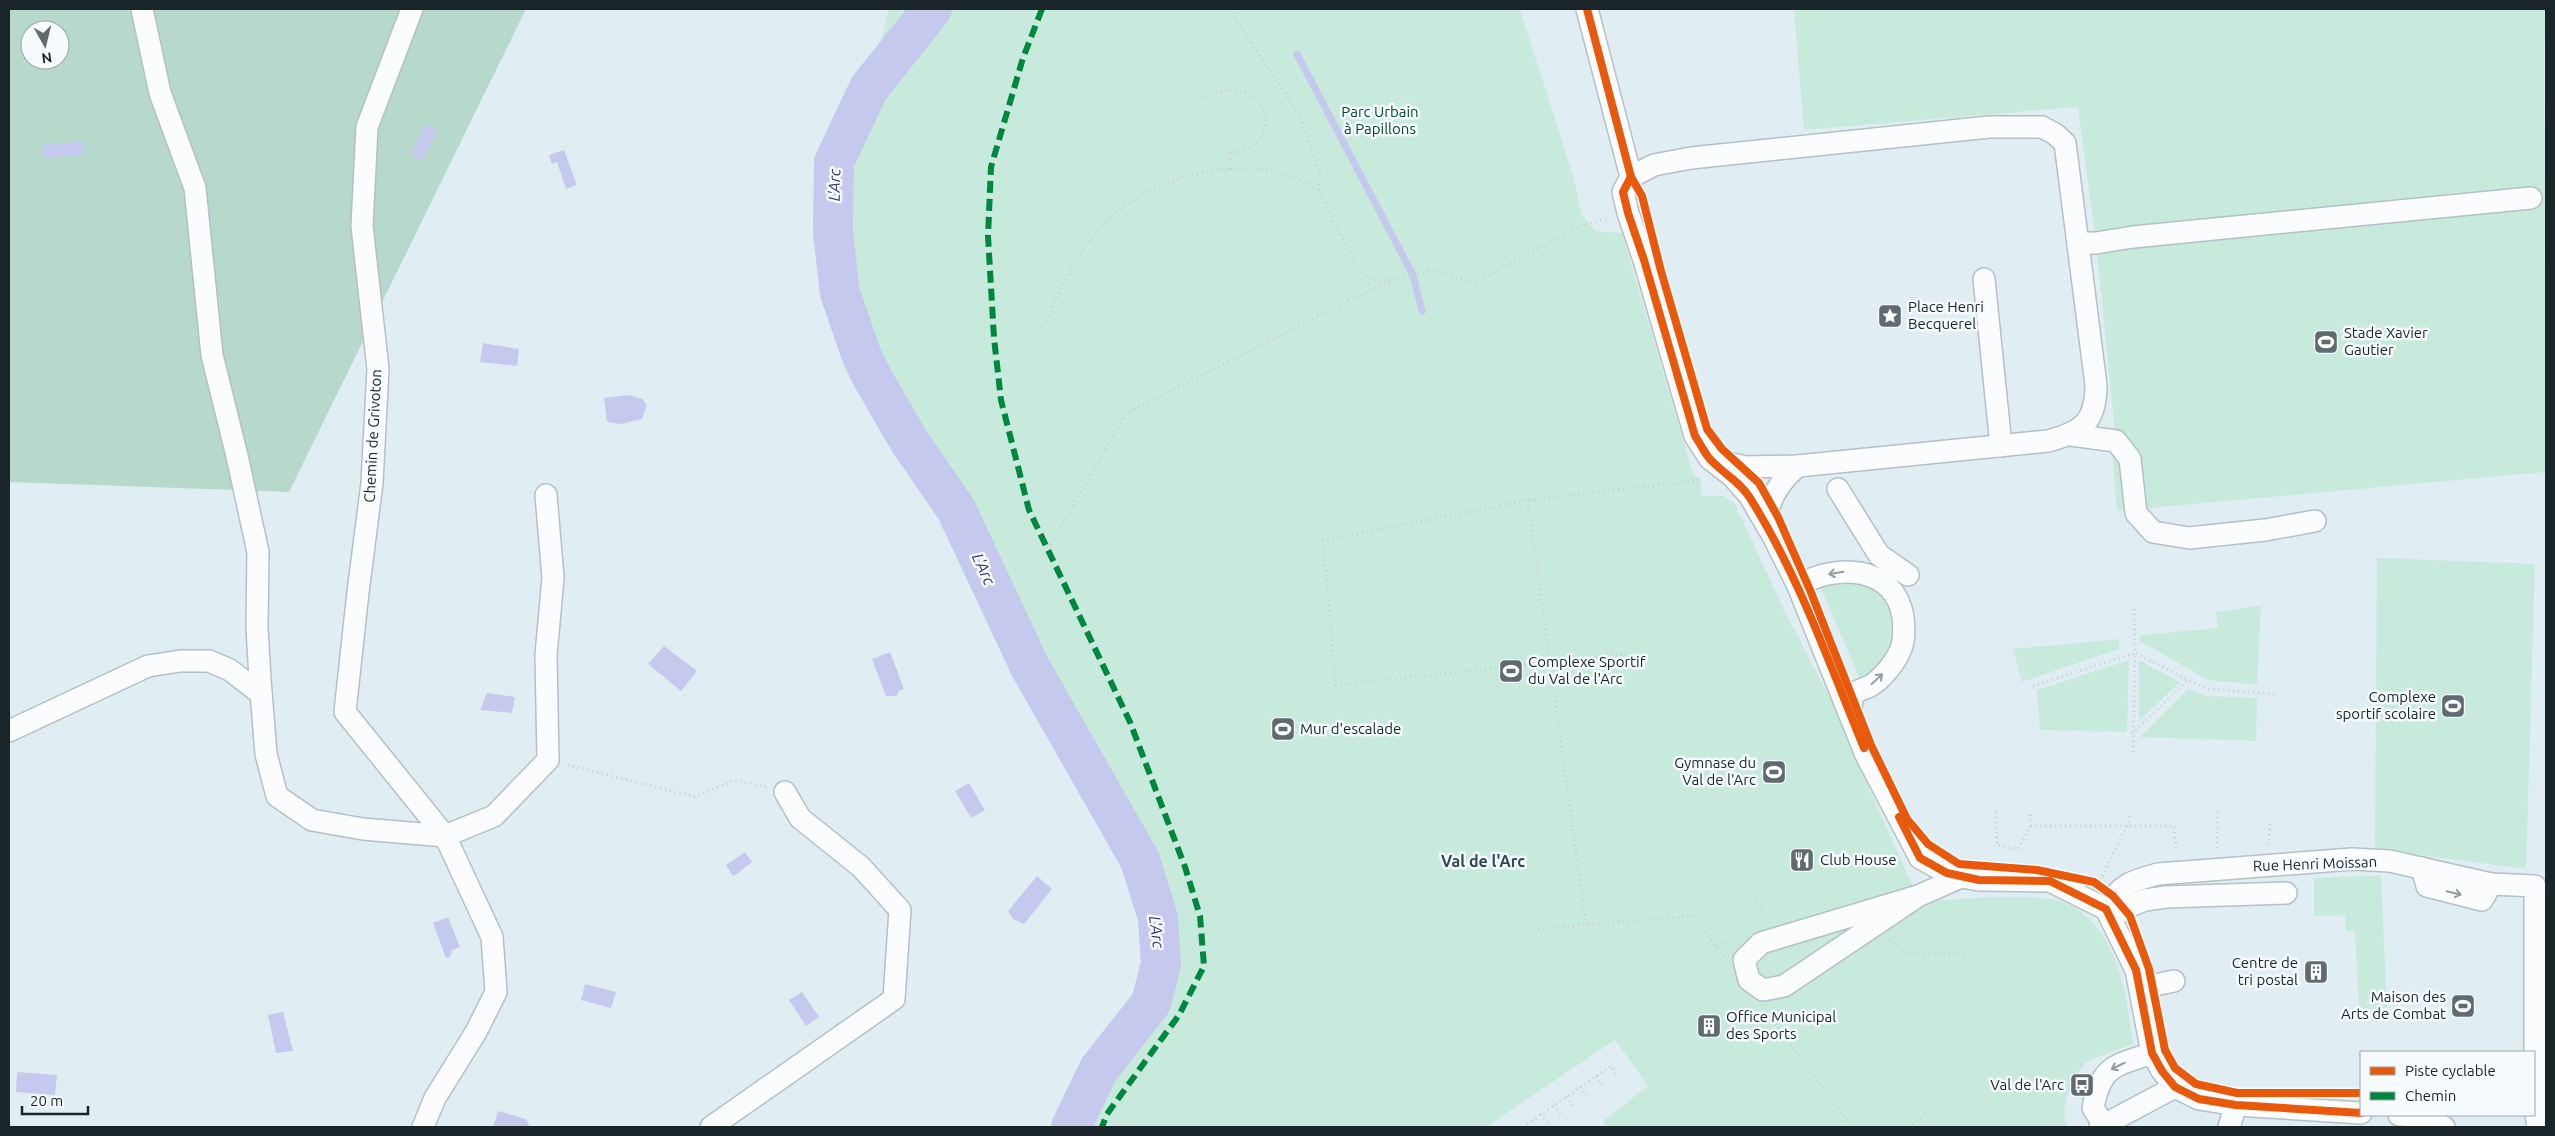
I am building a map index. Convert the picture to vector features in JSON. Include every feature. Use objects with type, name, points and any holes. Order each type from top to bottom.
[{"type":"street","points":[[142,9],[160,93],[195,188],[212,355],[258,552],[257,627],[261,694],[266,754],[277,796],[312,820],[363,828],[445,836],[494,816],[548,760],[546,655],[554,578],[546,495]]},
{"type":"street","name":"Chemin de Grivoton","points":[[412,9],[367,127],[362,226],[378,369],[372,483],[358,592],[346,712],[445,836],[492,937],[496,992],[476,1032],[435,1098],[423,1127]]},
{"type":"street","points":[[1587,9],[1631,177]]},
{"type":"street","points":[[1710,459],[1746,467],[1798,466],[2048,442],[2071,435],[2086,422],[2096,407],[2096,385],[2064,144],[2055,134],[2042,127],[1989,127],[1691,158],[1654,165],[1631,177],[1623,192],[1695,436],[1710,459],[1732,476],[1749,495],[1767,526],[1798,586],[1866,755],[1920,858],[1947,874],[1961,877],[1979,880],[2050,880],[2109,913],[2136,970],[2152,1053],[2162,1071],[2176,1086],[2233,1121],[2360,1113]]},
{"type":"street","points":[[2078,243],[2096,243],[2133,237],[2531,198]]},
{"type":"street","points":[[1984,279],[2001,446]]},
{"type":"street","points":[[2071,435],[2116,441],[2121,446],[2130,459],[2136,513],[2153,532],[2189,538],[2265,530],[2315,521]]},
{"type":"street","points":[[1767,526],[1767,514],[1775,492],[1785,477],[1798,466]]},
{"type":"street","points":[[1838,489],[1879,555],[1908,575]]},
{"type":"street","points":[[1798,586],[1806,581],[1834,573],[1865,572],[1878,578],[1887,586],[1895,596],[1902,612],[1904,626],[1901,651],[1884,673],[1871,685],[1853,694],[1850,714]]},
{"type":"street","points":[[9,731],[148,666],[180,661],[209,661],[230,670],[261,694]]},
{"type":"street","points":[[711,1127],[894,999],[900,910],[861,867],[800,818],[785,792]]},
{"type":"street","name":"Rue Henri Moissan","points":[[2109,913],[2113,896],[2130,881],[2158,874],[2352,859],[2390,861],[2491,884],[2535,886],[2535,1108],[2538,1127]]},
{"type":"street","points":[[1918,896],[1784,986],[1763,990],[1749,980],[1744,960],[1761,943],[1918,896],[1961,877]]},
{"type":"street","points":[[2109,913],[2145,900],[2166,897],[2286,893]]},
{"type":"street","points":[[2140,988],[2174,981]]},
{"type":"street","points":[[2152,1053],[2117,1065],[2104,1074],[2096,1092],[2093,1108],[2102,1126],[2176,1086]]},
{"type":"street","points":[[2417,1116],[2444,1127]]},
{"type":"path","points":[[1229,9],[1300,117],[1320,170],[1319,191],[1359,272],[1374,280],[1395,280]]},
{"type":"path","points":[[1197,100],[1212,91],[1225,89],[1247,91],[1260,104],[1265,117],[1266,130],[1262,139],[1242,152],[1230,153],[1230,169]]},
{"type":"path","points":[[1046,321],[1070,268],[1100,227],[1158,186],[1207,170],[1230,169],[1272,172],[1296,178],[1319,191]]},
{"type":"path","points":[[1048,549],[1126,414],[1343,303],[1395,280],[1428,270],[1473,283],[1583,225],[1628,213]]},
{"type":"path","points":[[1623,654],[1336,685],[1323,541],[1528,500],[1732,476]]},
{"type":"path","points":[[1528,500],[1586,925]]},
{"type":"path","points":[[2133,754],[2134,609]]},
{"type":"path","points":[[2033,686],[2134,653],[2209,689],[2278,694]]},
{"type":"path","points":[[2132,734],[2188,680]]},
{"type":"path","points":[[548,760],[695,797],[735,780],[785,792]]},
{"type":"path","points":[[1996,812],[1996,845],[2018,849],[2031,826],[2032,812]]},
{"type":"path","points":[[2102,876],[2127,826],[2131,812]]},
{"type":"path","points":[[2216,812],[2217,850]]},
{"type":"path","points":[[2269,849],[2270,821]]},
{"type":"path","points":[[2031,826],[2174,826],[2176,851],[2184,851]]},
{"type":"path","points":[[2209,850],[2226,850]]},
{"type":"path","points":[[1533,929],[1692,916],[1728,962]]},
{"type":"path","points":[[1764,1009],[1852,1127]]},
{"type":"path","points":[[1523,1127],[1529,1126],[1554,1105],[1611,1066],[1618,1077]]},
{"type":"path","points":[[1596,1076],[1604,1087]]},
{"type":"path","points":[[1580,1087],[1588,1099]]},
{"type":"path","points":[[1567,1096],[1575,1108]]},
{"type":"path","points":[[1908,1127],[1941,1104]]},
{"type":"path","points":[[1554,1105],[1562,1117]]},
{"type":"path","points":[[1542,1114],[1550,1126]]},
{"type":"green space","points":[[9,9],[526,9],[289,492],[9,482]]},
{"type":"green space","name":"Parc Urbain à Papillons","points":[[889,9],[1520,9],[1573,176],[1582,215],[1596,231],[1622,233],[1693,473],[1701,480],[1701,496],[1724,496],[1735,504],[1785,612],[1846,729],[1871,793],[1915,891],[1926,901],[2024,897],[2043,898],[2061,902],[2074,907],[2089,919],[2101,933],[2111,950],[2124,987],[2133,1044],[2085,1062],[2068,1093],[2064,1110],[2067,1127],[1607,1127],[1603,1121],[1648,1086],[1615,1040],[1486,1127],[1071,1127],[1099,1069],[1151,1003],[1161,964],[1158,918],[1140,860],[1030,667],[956,509],[909,441],[872,377],[861,354],[840,293],[833,232],[834,162],[869,88]]},
{"type":"green space","name":"Stade Xavier Gautier","points":[[1794,9],[2546,9],[2544,51],[2546,472],[2117,511],[2112,449],[2116,441],[2096,243],[2078,107],[1804,130]]},
{"type":"green space","name":"Complexe sportif scolaire","points":[[2377,558],[2535,564],[2526,869],[2375,849]]},
{"type":"green space","points":[[1854,579],[1882,594],[1895,627],[1891,653],[1877,667],[1860,679],[1819,584]]},
{"type":"green space","points":[[2261,606],[2257,685],[2208,680],[2140,641],[2140,635],[2218,628],[2216,612]]},
{"type":"green space","points":[[2119,639],[2119,649],[2022,682],[2013,649]]},
{"type":"green space","points":[[2129,660],[2127,732],[2040,730],[2037,690]]},
{"type":"green space","points":[[2139,660],[2180,682],[2139,721]]},
{"type":"green space","points":[[2188,689],[2207,696],[2257,698],[2256,741],[2140,737]]},
{"type":"green space","points":[[2381,875],[2387,1008],[2359,1010],[2355,931],[2346,931],[2345,915],[2314,916],[2314,878]]},
{"type":"water","points":[[425,124],[437,130],[423,161],[411,156]]},
{"type":"water","points":[[83,141],[84,154],[43,158],[42,145]]},
{"type":"water","points":[[564,150],[577,185],[566,189],[557,162],[552,164],[549,155]]},
{"type":"water","points":[[483,343],[519,349],[517,366],[480,362]]},
{"type":"water","points":[[630,395],[642,399],[647,405],[642,419],[621,424],[607,422],[604,398]]},
{"type":"water","points":[[664,646],[697,671],[681,691],[648,664]]},
{"type":"water","points":[[890,652],[904,689],[899,691],[897,696],[886,696],[872,659]]},
{"type":"water","points":[[487,693],[515,697],[512,713],[480,710]]},
{"type":"water","points":[[969,783],[985,810],[971,818],[955,791]]},
{"type":"water","points":[[745,852],[752,862],[734,876],[732,875],[726,865]]},
{"type":"water","points":[[1037,876],[1052,889],[1024,924],[1013,919],[1008,911]]},
{"type":"water","points":[[448,917],[460,947],[452,950],[451,956],[446,958],[433,923]]},
{"type":"water","points":[[585,984],[616,992],[611,1008],[581,1000]]},
{"type":"water","points":[[802,992],[819,1017],[806,1026],[789,1000]]},
{"type":"water","points":[[283,1012],[293,1051],[276,1053],[268,1015]]},
{"type":"water","points":[[17,1072],[57,1075],[55,1095],[16,1092]]},
{"type":"water","points":[[498,1111],[526,1119],[530,1127],[493,1127]]},
{"type":"waterway","name":"L'Arc","points":[[932,9],[869,88],[834,162],[833,232],[840,293],[861,354],[872,377],[909,441],[956,509],[1030,667],[1140,860],[1158,918],[1161,964],[1151,1003],[1099,1069],[1071,1127]]},
{"type":"waterway","points":[[1297,54],[1413,275],[1422,311]]},
{"type":"marked path","points":[[1042,9],[1023,58],[991,167],[988,236],[994,338],[1001,400],[1029,510],[1130,722],[1185,867],[1200,916],[1204,966],[1179,1015],[1107,1114],[1102,1127]]},
{"type":"cycle path","points":[[1587,9],[1631,177],[1642,196],[1661,271],[1707,429],[1722,449],[1759,483],[1778,517],[1810,590],[1871,745],[1907,819],[1928,844],[1959,864],[2037,870],[2094,882],[2113,896],[2130,916],[2149,969],[2165,1050],[2175,1068],[2196,1084],[2237,1093],[2360,1093]]},
{"type":"cycle path","points":[[1631,177],[1623,192],[1628,213],[1644,260],[1695,436],[1709,458],[1746,492],[1768,528],[1812,620],[1864,748]]},
{"type":"cycle path","points":[[1899,817],[1920,858],[1947,873],[1979,880],[2050,881],[2106,909],[2136,970],[2152,1053],[2162,1071],[2175,1087],[2199,1099],[2236,1105],[2360,1113]]},
{"type":"place","name":"Place Henri Becquerel","points":[[1890,316]]},
{"type":"place","name":"Stade Xavier Gautier","points":[[2326,342]]},
{"type":"place","name":"Complexe Sportif du Val de l'Arc","points":[[1511,671]]},
{"type":"place","name":"Complexe sportif scolaire","points":[[2453,706]]},
{"type":"place","name":"Mur d'escalade","points":[[1283,729]]},
{"type":"place","name":"Gymnase du Val de l'Arc","points":[[1774,772]]},
{"type":"place","name":"Club House","points":[[1802,860]]},
{"type":"place","name":"Centre de tri postal","points":[[2316,972]]},
{"type":"place","name":"Maison des Arts de Combat","points":[[2463,1006]]},
{"type":"place","name":"Office Municipal des Sports","points":[[1709,1026]]},
{"type":"place","name":"Val de l'Arc","points":[[2082,1085]]},
{"type":"district","name":"Val de l'Arc","points":[[1483,861]]}]
